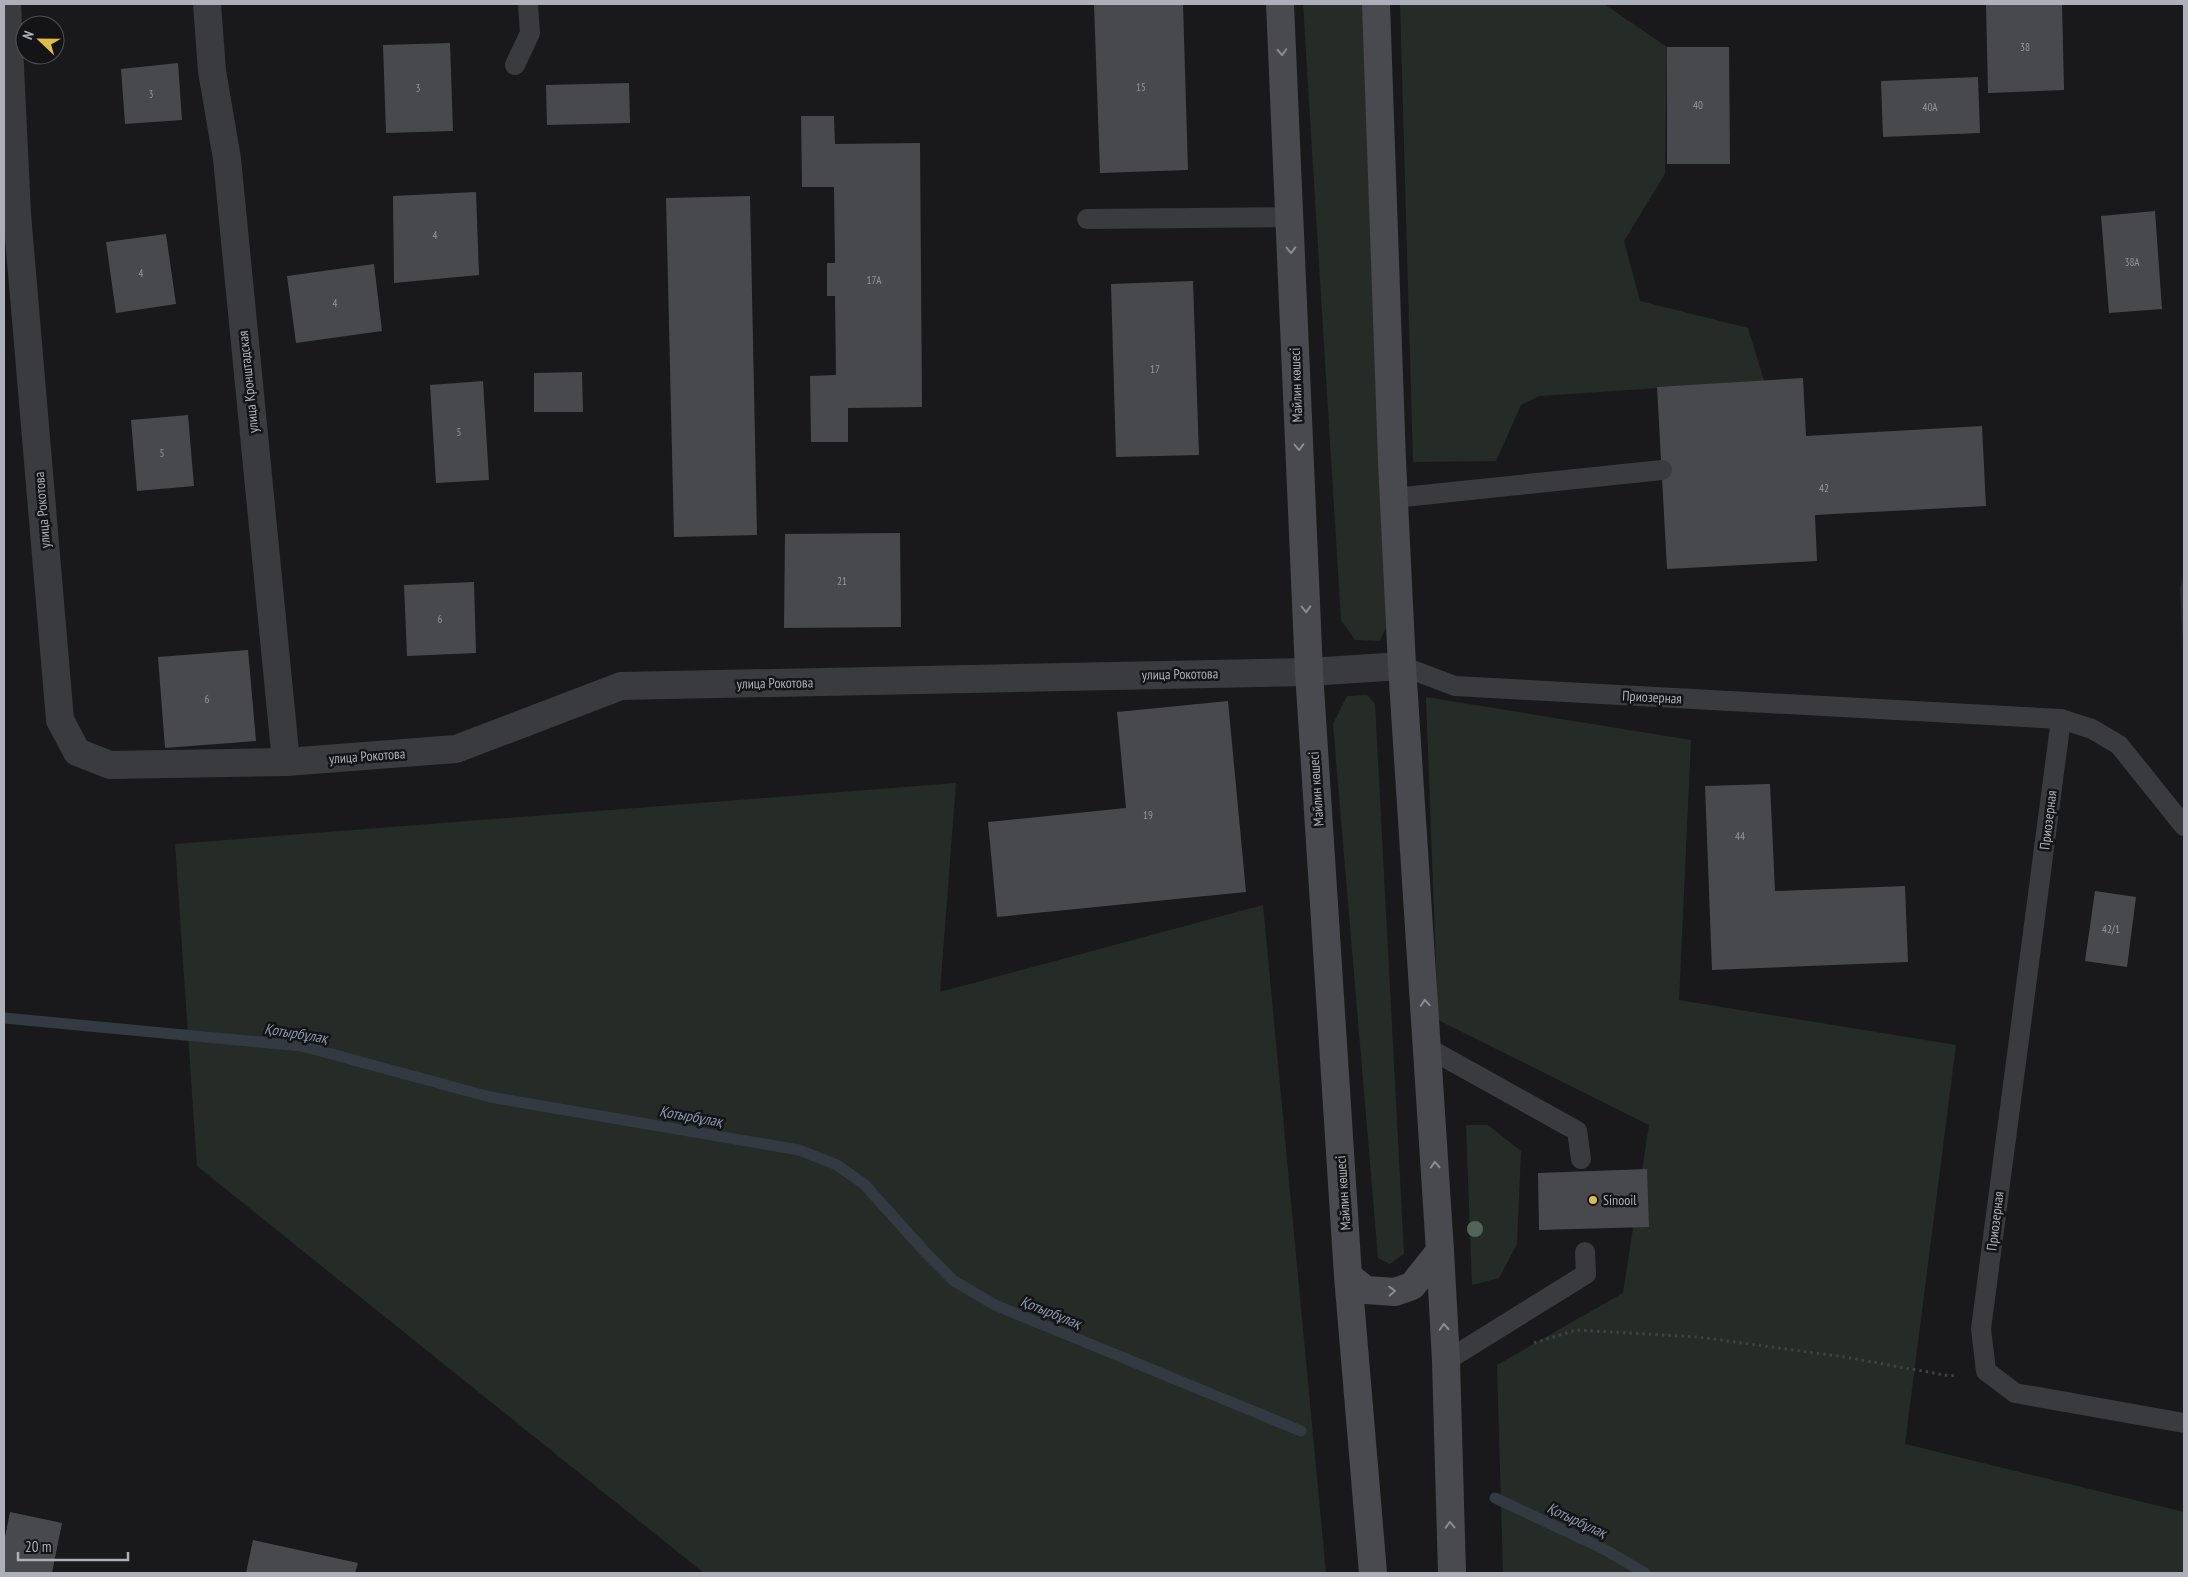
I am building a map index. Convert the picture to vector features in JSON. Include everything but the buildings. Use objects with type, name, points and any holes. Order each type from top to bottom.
[{"type":"main road","name":"Майлин көшесі","points":[[1280,4],[1309,672],[1348,1276],[1373,1573]]},
{"type":"main road","points":[[1376,4],[1402,666],[1440,1251],[1446,1361],[1452,1573]]},
{"type":"main road","points":[[1348,1276],[1366,1290],[1395,1292],[1412,1286],[1440,1251]]},
{"type":"street","name":"улица Рокотова","points":[[7,4],[8,114],[60,720],[77,752],[110,765],[286,762],[456,749],[621,686],[1309,672],[1402,666]]},
{"type":"street","name":"улица Кронштадская","points":[[206,4],[212,71],[227,159],[286,762]]},
{"type":"lane","points":[[514,65],[530,33],[528,4]]},
{"type":"lane","points":[[1087,219],[1289,217]]},
{"type":"lane","points":[[1394,498],[1662,470]]},
{"type":"lane","name":"Приозерная","points":[[1402,666],[1455,686],[2061,719],[1981,1329],[1986,1371]]},
{"type":"lane","points":[[2061,719],[2092,729],[2118,745],[2184,826]]},
{"type":"lane","points":[[1428,1048],[1577,1131],[1581,1159]]},
{"type":"lane","points":[[1446,1361],[1586,1274],[1585,1252]]},
{"type":"lane","points":[[1986,1371],[2015,1393],[2184,1423]]},
{"type":"path","points":[[1530,1344],[1576,1330],[1698,1337],[1844,1357],[1950,1376],[1986,1371]]},
{"type":"shaded area","points":[[1303,4],[1367,4],[1392,613],[1380,641],[1355,640],[1341,620]]},
{"type":"shaded area","points":[[1400,4],[1604,4],[1667,47],[1665,174],[1624,241],[1640,301],[1748,328],[1764,381],[1539,396],[1521,405],[1496,461],[1413,462]]},
{"type":"shaded area","points":[[2184,574],[2184,666],[2180,588]]},
{"type":"shaded area","points":[[1367,695],[1375,704],[1404,1254],[1390,1264],[1378,1258],[1333,724],[1347,696]]},
{"type":"shaded area","points":[[1426,697],[1691,740],[1679,1000],[1956,1045],[1905,1444],[2184,1512],[2184,1573],[1503,1573],[1497,1365],[1623,1293],[1649,1125],[1438,1020]]},
{"type":"shaded area","points":[[956,783],[940,992],[1263,905],[1326,1573],[704,1573],[197,1166],[175,844]]},
{"type":"shaded area","points":[[1466,1125],[1488,1125],[1521,1151],[1517,1244],[1499,1278],[1472,1285]]},
{"type":"waterway","name":"Қотырбұлақ","points":[[4,1018],[302,1046],[490,1097],[799,1150],[837,1165],[864,1184],[954,1281],[995,1305],[1301,1431]]},
{"type":"waterway","name":"Қотырбұлақ","points":[[1495,1498],[1602,1548],[1645,1573]]},
{"type":"place","name":"Sinooil","points":[[1593,1200]]}]
